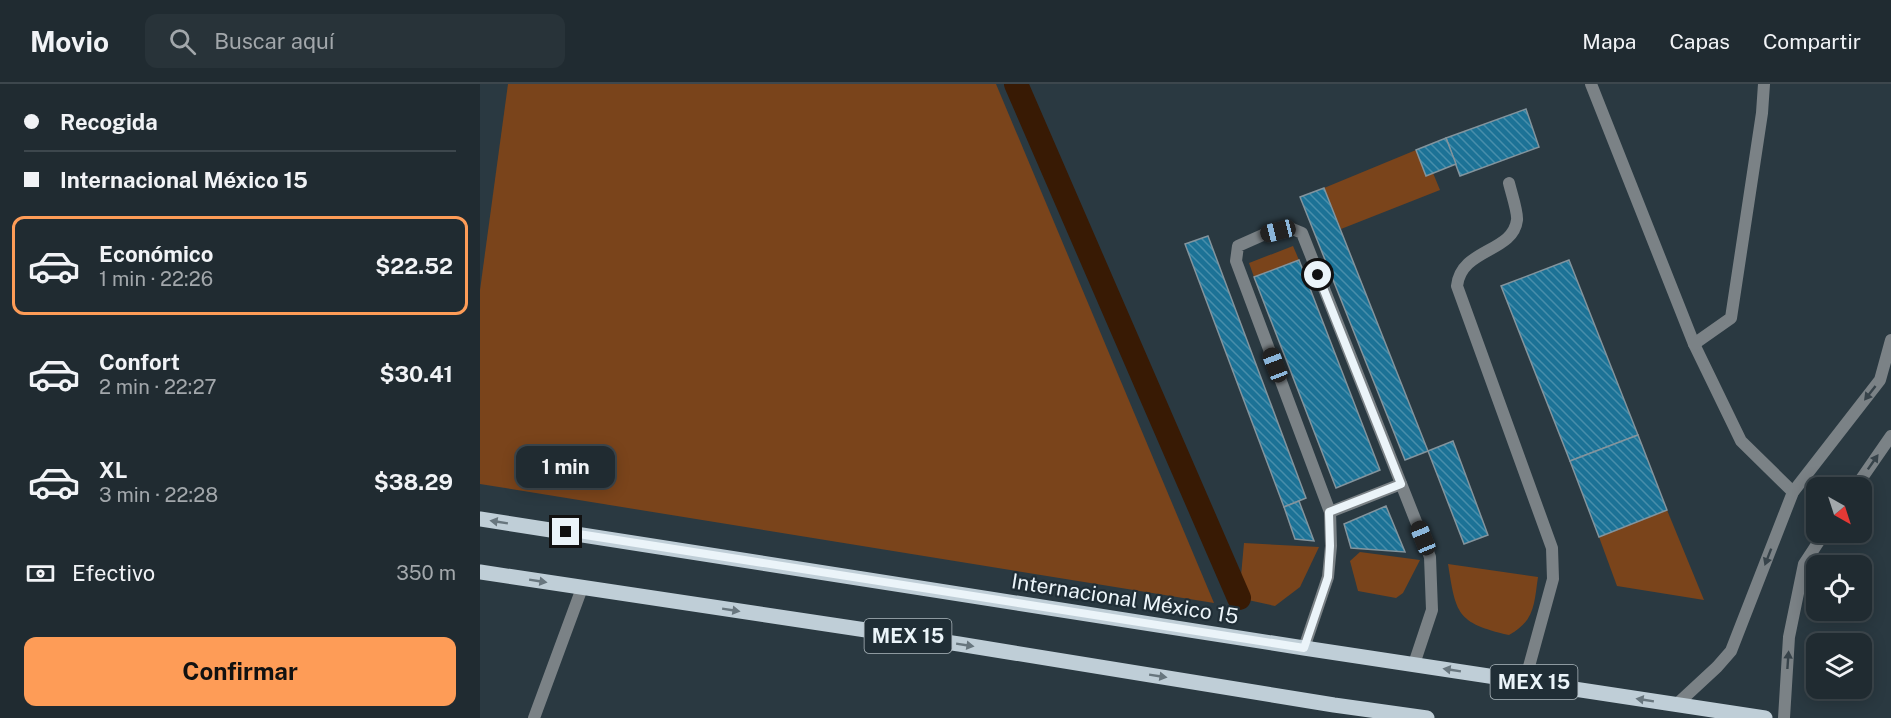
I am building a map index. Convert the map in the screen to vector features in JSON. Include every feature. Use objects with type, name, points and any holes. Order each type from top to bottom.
[{"type":"main road","name":"Internacional México 15","points":[[480,519],[1765,718]]},
{"type":"main road","name":"MEX 15","points":[[480,572],[959,644],[1427,718]]},
{"type":"street","points":[[1591,84],[1694,344],[1741,441],[1792,492]]},
{"type":"street","points":[[1694,344],[1731,318],[1762,113],[1764,84]]},
{"type":"street","points":[[1509,183],[1517,220],[1512,232],[1501,244],[1464,266],[1458,274],[1457,286],[1552,548],[1553,579],[1525,681]]},
{"type":"street","points":[[1304,648],[1328,577],[1329,512],[1236,261],[1238,246],[1265,234],[1290,228],[1302,233],[1430,557],[1431,610],[1414,664]]},
{"type":"street","points":[[1676,705],[1731,651],[1792,492],[1880,380],[1891,339]]},
{"type":"street","points":[[1863,477],[1891,436]]},
{"type":"street","points":[[1329,512],[1401,484]]},
{"type":"street","points":[[1784,718],[1789,637],[1804,564],[1818,543]]},
{"type":"street","points":[[534,718],[582,588]]},
{"type":"shaded area","points":[[508,84],[996,84],[1214,603],[480,484],[480,290]]},
{"type":"shaded area","points":[[1416,150],[1426,175],[1433,173],[1440,190],[1341,229],[1324,188]]},
{"type":"shaded area","points":[[1293,246],[1299,260],[1254,277],[1249,263]]},
{"type":"shaded area","points":[[1667,510],[1704,600],[1617,586],[1599,537]]},
{"type":"shaded area","points":[[1244,543],[1319,547],[1300,587],[1275,606],[1239,598]]},
{"type":"shaded area","points":[[1360,552],[1420,560],[1403,593],[1396,598],[1358,591],[1350,561]]},
{"type":"shaded area","points":[[1448,564],[1538,577],[1534,604],[1529,618],[1518,630],[1509,635],[1491,631],[1469,620],[1457,605]]},
{"type":"building","points":[[1526,109],[1539,147],[1460,176],[1446,138]]},
{"type":"building","points":[[1446,138],[1456,164],[1426,176],[1416,150]]},
{"type":"building","points":[[1324,188],[1428,451],[1405,460],[1300,197]]},
{"type":"building","points":[[1208,236],[1306,498],[1284,507],[1185,244]]},
{"type":"building","points":[[1299,260],[1380,470],[1336,488],[1254,277]]},
{"type":"building","points":[[1569,260],[1638,435],[1570,461],[1501,286]]},
{"type":"building","points":[[1638,435],[1667,510],[1599,537],[1570,461]]},
{"type":"building","points":[[1453,441],[1488,535],[1464,544],[1428,451]]},
{"type":"building","points":[[1299,501],[1314,541],[1295,539],[1284,507]]},
{"type":"building","points":[[1386,506],[1405,552],[1351,548],[1344,524]]},
{"type":"waterway","points":[[1016,84],[1239,598]]},
{"type":"route","points":[[566,532],[1304,648],[1328,577],[1329,512],[1401,484],[1318,275]]}]
